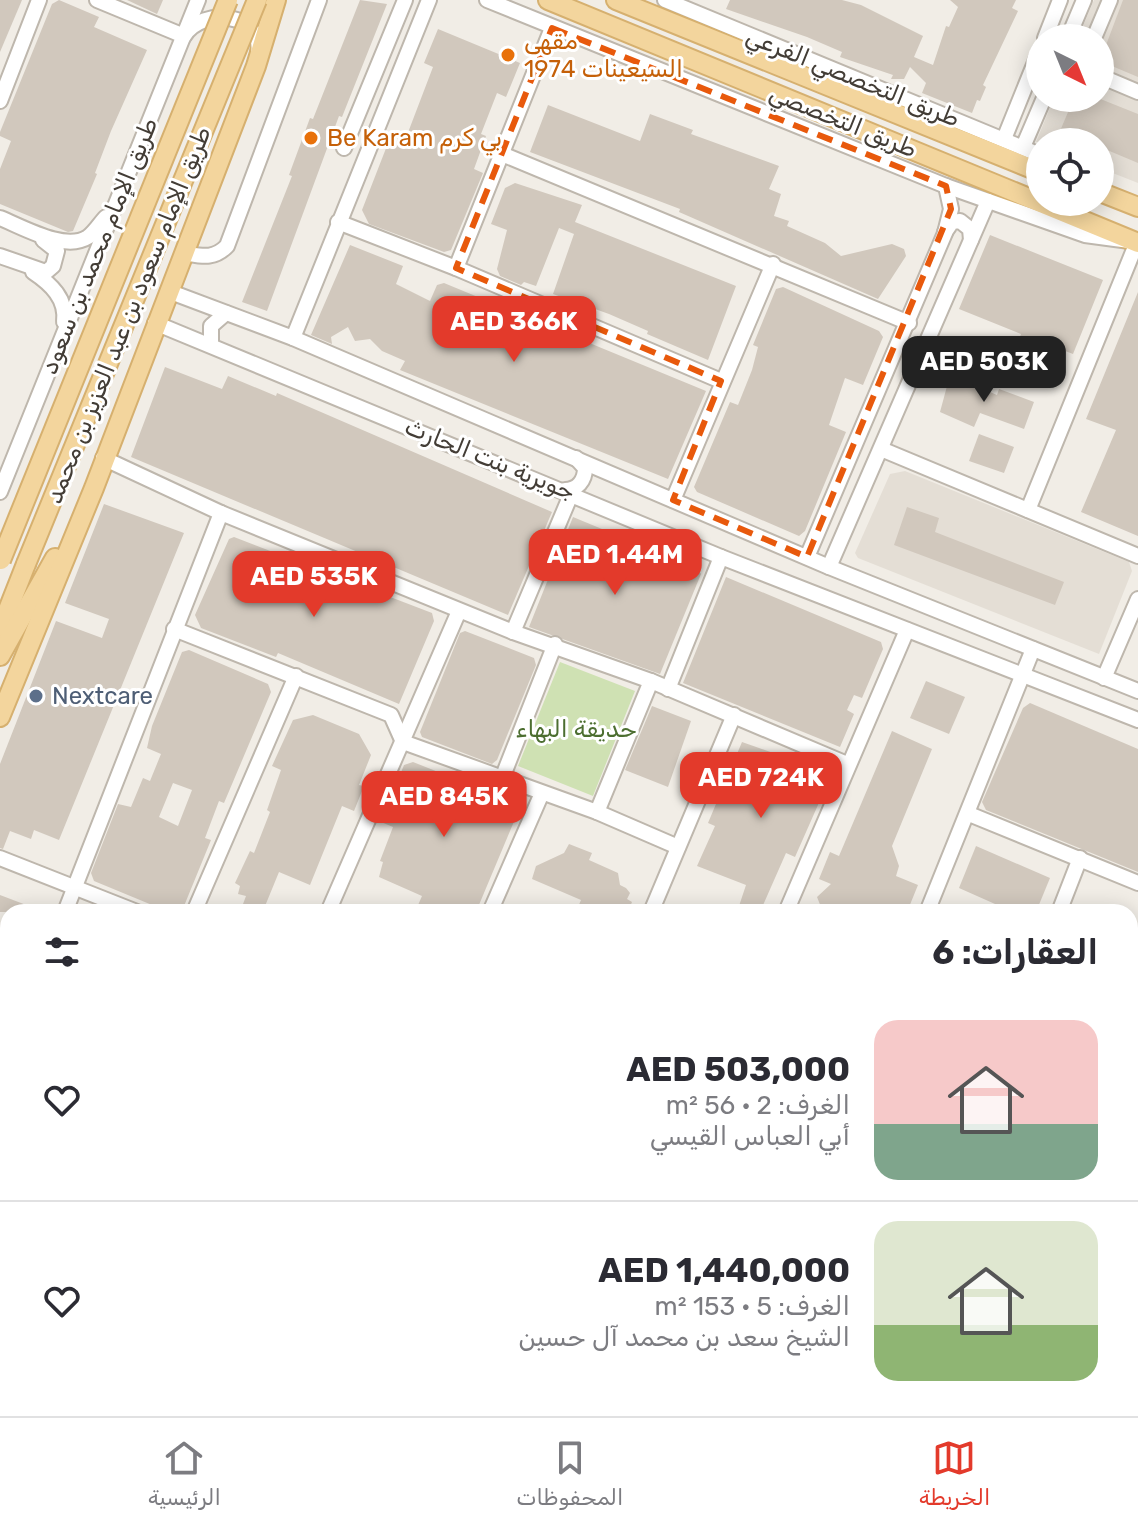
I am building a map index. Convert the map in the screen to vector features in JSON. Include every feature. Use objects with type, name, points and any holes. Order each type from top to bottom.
[{"type":"main road","name":"طريق الإمام سعود بن عبد العزيز بن محمد","points":[[0,561],[228,0]]},
{"type":"main road","name":"طريق الإمام سعود بن عبد العزيز بن محمد","points":[[0,630],[257,0]]},
{"type":"main road","points":[[0,717],[94,488],[256,66],[276,0]]},
{"type":"main road","name":"طريق التخصصي","points":[[548,0],[1137,242]]},
{"type":"main road","name":"طريق التخصصي","points":[[616,0],[1026,166]]},
{"type":"main road","points":[[1114,196],[1138,207]]},
{"type":"main road","points":[[0,656],[94,488]]},
{"type":"street","points":[[0,101],[3,85],[39,0]]},
{"type":"street","points":[[97,0],[184,36],[191,24],[202,19],[233,18],[253,31],[259,44],[256,66]]},
{"type":"street","name":"طريق الإمام محمد بن سعود","points":[[0,492],[198,0]]},
{"type":"street","points":[[183,253],[207,257],[217,255],[227,246],[319,0]]},
{"type":"street","points":[[344,148],[405,0]]},
{"type":"street","points":[[293,338],[429,0]]},
{"type":"street","points":[[487,0],[946,186],[1085,235],[1137,242],[1028,510]]},
{"type":"street","name":"طريق التخصصي الفرعي","points":[[665,0],[1026,148]]},
{"type":"street","points":[[1051,24],[1060,0]]},
{"type":"street","points":[[1074,24],[1084,0]]},
{"type":"street","points":[[1100,24],[1110,0]]},
{"type":"street","points":[[456,268],[552,28]]},
{"type":"street","points":[[1114,82],[1138,92]]},
{"type":"street","points":[[1004,139],[1026,85]]},
{"type":"street","points":[[1023,147],[1038,112]]},
{"type":"street","points":[[502,154],[909,323]]},
{"type":"street","points":[[807,557],[945,233],[951,209],[946,186]]},
{"type":"street","points":[[6,221],[64,242],[77,242],[90,236],[107,216],[120,192]]},
{"type":"street","points":[[829,567],[988,201]]},
{"type":"street","points":[[0,256],[46,272],[56,259],[53,245],[6,221]]},
{"type":"street","points":[[945,233],[952,222],[960,221],[970,229],[971,240]]},
{"type":"street","points":[[338,222],[456,268],[721,381]]},
{"type":"street","points":[[0,256],[43,279],[61,297],[65,310],[60,345]]},
{"type":"street","points":[[673,500],[773,264]]},
{"type":"street","name":"جويرية بنت الحارث","points":[[168,291],[293,338],[829,567],[1138,691]]},
{"type":"street","points":[[211,344],[211,326],[226,313]]},
{"type":"street","name":"جويرية بنت الحارث","points":[[155,323],[568,491],[721,557],[1138,720]]},
{"type":"street","points":[[881,449],[1138,556]]},
{"type":"street","points":[[103,458],[221,513],[459,611],[651,681],[847,764]]},
{"type":"street","points":[[513,632],[568,491],[583,479],[585,468],[576,458]]},
{"type":"street","points":[[593,502],[588,489],[591,477],[608,472]]},
{"type":"street","points":[[0,502],[9,474]]},
{"type":"street","points":[[68,904],[221,513]]},
{"type":"street","points":[[822,523],[827,541],[839,540],[845,532]]},
{"type":"street","points":[[668,689],[721,557]]},
{"type":"street","points":[[1104,678],[1138,599]]},
{"type":"street","points":[[332,904],[459,611]]},
{"type":"street","points":[[174,629],[391,715],[403,742],[501,781],[597,812],[678,847]]},
{"type":"street","points":[[789,904],[907,630]]},
{"type":"street","points":[[501,781],[555,644]]},
{"type":"street","points":[[930,904],[1033,649]]},
{"type":"street","points":[[197,904],[296,676]]},
{"type":"street","points":[[597,812],[651,681]]},
{"type":"street","points":[[654,904],[734,715]]},
{"type":"street","points":[[493,904],[542,793]]},
{"type":"street","points":[[969,814],[1138,883]]},
{"type":"street","points":[[0,858],[117,904]]},
{"type":"street","points":[[1062,904],[1080,858]]},
{"type":"highlighted area","points":[[552,28],[946,186],[951,209],[807,557],[673,500],[721,381],[456,268]]},
{"type":"shaded area","points":[[1094,0],[1138,0],[1138,183],[1114,174],[1114,128],[1042,128],[1048,112],[1114,112],[1114,24],[1084,24]]},
{"type":"shaded area","points":[[905,471],[1129,562],[1132,571],[1099,654],[858,558],[855,553],[890,474]]},
{"type":"green space","name":"حديقة البهاء","points":[[560,662],[635,691],[593,796],[518,766]]},
{"type":"building","points":[[0,0],[22,0],[0,52]]},
{"type":"building","points":[[59,0],[99,17],[94,27],[147,50],[111,131],[73,231],[68,232],[0,204],[0,169],[11,141],[0,136],[0,132],[52,4]]},
{"type":"building","points":[[127,0],[163,0],[157,14]]},
{"type":"building","points":[[360,0],[387,4],[342,117],[339,116],[267,311],[242,302],[292,176],[289,175],[310,118],[313,119]]},
{"type":"building","points":[[730,0],[842,0],[861,5],[923,36],[914,57],[933,65],[946,26],[949,27],[958,7],[950,0],[1016,0],[1012,8],[1018,11],[972,113],[922,93],[926,83],[910,67],[904,79],[891,79],[893,75],[840,57],[842,52],[807,37],[726,9]]},
{"type":"building","points":[[1123,0],[1138,0],[1138,77],[1114,67],[1114,24]]},
{"type":"building","points":[[438,29],[520,63],[506,97],[497,93],[481,134],[486,136],[474,169],[483,173],[451,250],[444,252],[369,224],[362,210],[390,138],[404,143],[433,67],[424,63]]},
{"type":"building","points":[[1114,104],[1138,114],[1138,163],[1114,153],[1114,128],[1061,128],[1068,112],[1114,112]]},
{"type":"building","points":[[548,105],[640,141],[650,114],[693,130],[691,134],[779,166],[769,189],[781,194],[774,216],[789,221],[787,226],[825,243],[841,256],[892,244],[904,249],[906,256],[878,299],[679,212],[680,209],[530,152]]},
{"type":"building","points":[[515,183],[582,205],[575,222],[736,286],[708,360],[609,314],[553,294],[574,234],[559,228],[536,286],[524,282],[521,285],[500,276],[497,269],[507,230],[491,224],[505,188]]},
{"type":"building","points":[[990,235],[1103,280],[1073,354],[1055,347],[1041,384],[1007,372],[1021,334],[959,309]]},
{"type":"building","points":[[350,245],[403,266],[396,284],[430,301],[437,285],[444,283],[706,391],[668,479],[400,370],[405,361],[382,351],[370,339],[355,341],[348,327],[331,337],[332,344],[311,335]]},
{"type":"building","points":[[783,287],[879,331],[883,337],[863,385],[845,378],[829,425],[846,432],[805,531],[799,536],[697,492],[694,487],[730,402],[738,405],[758,347],[753,345],[776,289]]},
{"type":"building","points":[[1138,292],[1138,536],[1081,512],[1116,430],[1086,419]]},
{"type":"building","points":[[165,367],[222,389],[228,376],[276,396],[277,393],[552,512],[508,615],[131,457]]},
{"type":"building","points":[[950,375],[997,395],[999,389],[1034,402],[1024,429],[980,413],[974,427],[940,412]]},
{"type":"building","points":[[979,434],[1014,447],[1004,473],[969,461]]},
{"type":"building","points":[[104,504],[184,533],[59,840],[34,830],[31,839],[10,831],[3,849],[0,848],[0,764],[56,621],[102,638],[109,619],[65,603]]},
{"type":"building","points":[[907,507],[939,518],[935,532],[1064,582],[1055,605],[894,545]]},
{"type":"building","points":[[573,517],[696,568],[701,574],[660,674],[529,627]]},
{"type":"building","points":[[234,537],[432,613],[434,621],[399,704],[278,653],[276,657],[201,628],[195,615],[229,539]]},
{"type":"building","points":[[726,577],[881,642],[883,649],[862,698],[854,695],[847,710],[854,714],[840,747],[683,683]]},
{"type":"building","points":[[465,631],[534,658],[536,665],[497,760],[492,764],[422,737],[420,732],[460,633]]},
{"type":"building","points":[[189,650],[268,684],[271,692],[224,803],[219,801],[205,838],[211,840],[185,904],[150,904],[94,881],[91,873],[118,804],[131,807],[143,778],[150,781],[161,754],[147,748],[152,726],[182,652]],"holes":[[[173,783],[192,790],[178,826],[159,817]]]},
{"type":"building","points":[[926,681],[965,697],[949,734],[910,718]]},
{"type":"building","points":[[1030,703],[1138,749],[1138,872],[986,810],[982,802],[1023,708]]},
{"type":"building","points":[[652,706],[691,721],[668,787],[625,770]]},
{"type":"building","points":[[313,715],[359,734],[371,755],[359,785],[364,786],[354,811],[342,806],[310,885],[279,872],[266,904],[243,904],[246,896],[238,894],[240,886],[235,883],[250,851],[254,853],[270,812],[267,810],[281,770],[272,766],[293,720]]},
{"type":"building","points":[[892,731],[932,749],[892,846],[899,866],[896,876],[918,885],[910,904],[820,904],[817,897],[831,884],[819,879],[830,852],[839,856]]},
{"type":"building","points":[[742,742],[827,772],[829,780],[795,857],[786,853],[764,904],[740,904],[746,885],[697,866],[715,826],[708,823]]},
{"type":"building","points":[[413,762],[514,802],[518,812],[479,904],[418,904],[422,896],[379,877],[383,862],[380,861],[393,827],[381,822],[404,765]]},
{"type":"building","points":[[569,844],[592,853],[589,860],[618,873],[620,885],[630,893],[627,899],[631,904],[579,904],[581,900],[532,879],[536,866],[564,853]]},
{"type":"building","points":[[976,846],[1050,878],[1039,904],[995,904],[959,888]]},
{"type":"building","points":[[0,895],[24,904],[0,904]]},
{"type":"place","name":"مقهى السيعينات 1974","points":[[508,55]]},
{"type":"place","name":"Be Karam بي كرم","points":[[311,138]]},
{"type":"place","name":"Nextcare","points":[[36,696]]}]
